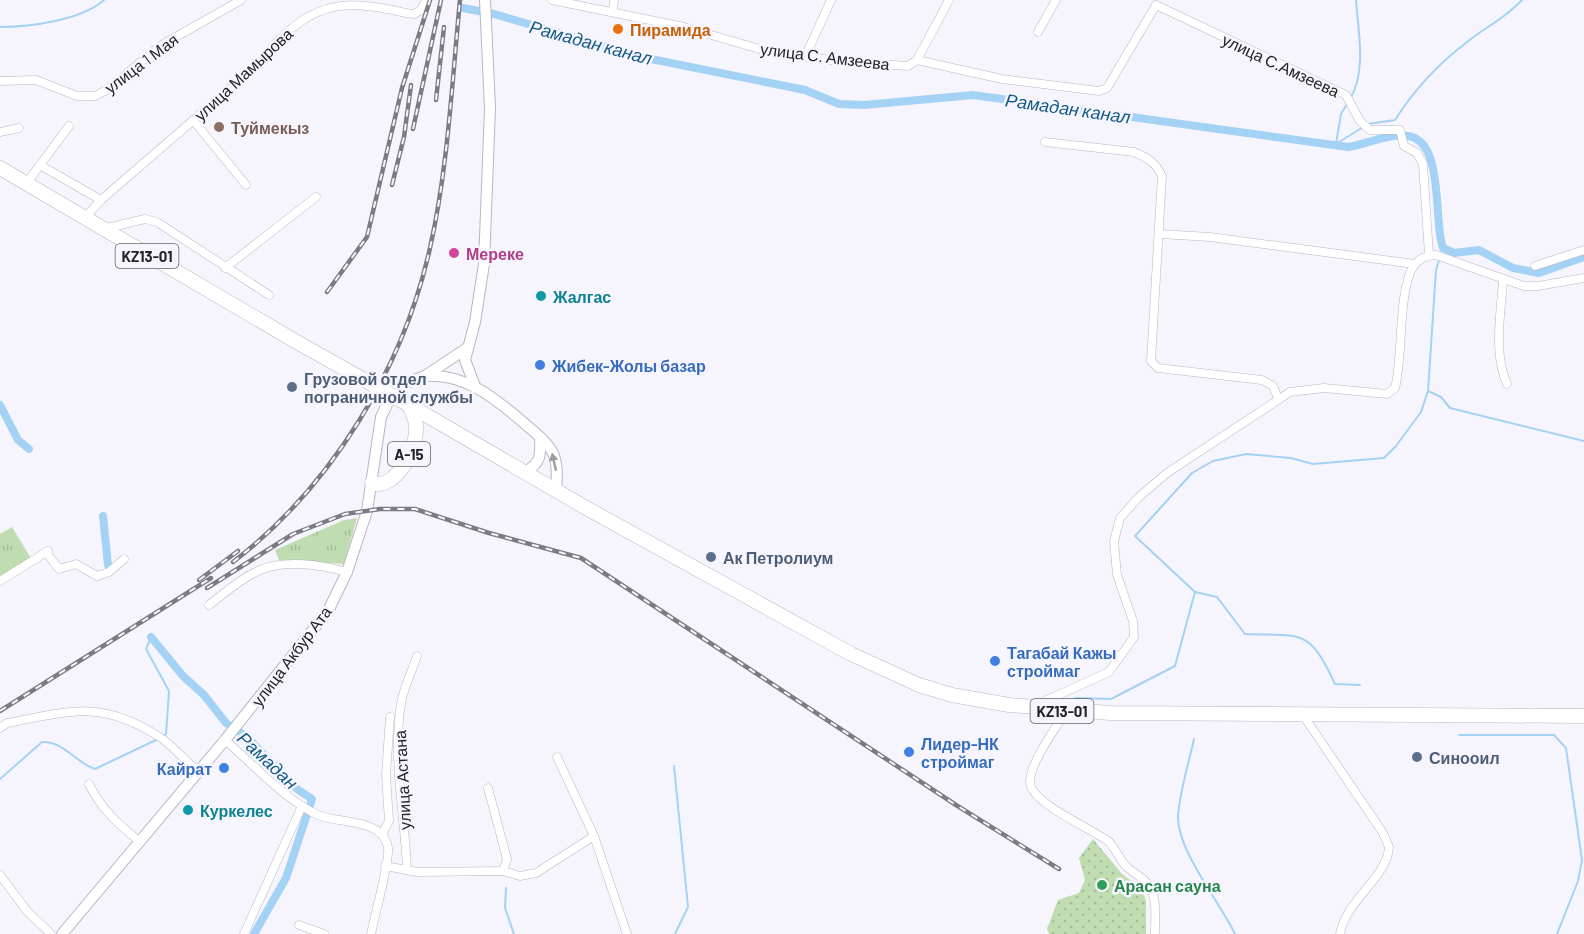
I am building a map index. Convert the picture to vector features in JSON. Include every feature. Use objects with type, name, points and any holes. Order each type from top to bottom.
[{"type":"highway","name":"KZ13-01","points":[[0,168],[101,229],[556,490],[769,610],[885,672],[952,694],[1065,711],[1208,715],[1584,716]]},
{"type":"highway","name":"A-15","points":[[372,483],[387,484],[398,473],[410,452],[416,426],[407,404]]},
{"type":"main road","points":[[475,386],[465,360],[475,322],[484,264],[489,108],[485,2]]},
{"type":"main road","name":"улица Акбур Ата","points":[[62,934],[315,631],[347,572],[367,511],[381,417],[393,392],[406,383],[424,376],[467,348]]},
{"type":"main road","points":[[424,376],[455,378],[475,386],[508,409],[540,438],[555,458],[556,490]]},
{"type":"main road","points":[[525,471],[535,466],[540,459],[540,438]]},
{"type":"street","name":"улица 1 Мая","points":[[0,81],[36,80],[77,96],[95,96],[108,89],[160,45],[241,0]]},
{"type":"street","name":"улица Мамырова","points":[[84,219],[101,200],[264,59],[285,34],[319,9],[341,4],[414,14],[422,10],[426,0]]},
{"type":"street","name":"улица С. Амзеева","points":[[552,0],[684,27],[766,51],[837,61],[908,66],[917,60],[1002,79],[1099,91]]},
{"type":"street","points":[[613,11],[614,0]]},
{"type":"street","points":[[806,55],[831,0]]},
{"type":"street","points":[[917,60],[949,0]]},
{"type":"street","points":[[1038,32],[1056,0]]},
{"type":"street","name":"улица С.Амзеева","points":[[1099,91],[1107,88],[1157,2],[1346,95],[1360,121],[1370,130],[1400,129],[1404,146],[1418,153],[1423,164],[1429,255]]},
{"type":"street","points":[[194,120],[246,185]]},
{"type":"street","points":[[26,184],[69,126]]},
{"type":"street","points":[[0,132],[19,128]]},
{"type":"street","points":[[1045,142],[1134,152],[1157,166],[1162,176],[1151,361],[1158,368],[1262,380],[1273,386],[1278,398]]},
{"type":"street","points":[[40,165],[101,200]]},
{"type":"street","points":[[225,268],[316,197]]},
{"type":"street","points":[[101,229],[126,222],[151,220],[174,232],[225,268],[269,295]]},
{"type":"street","points":[[1160,234],[1210,237],[1415,264]]},
{"type":"street","points":[[1535,266],[1584,250]]},
{"type":"street","points":[[1032,707],[1109,672],[1134,637],[1133,621],[1117,575],[1114,541],[1120,519],[1167,473],[1278,398],[1299,390],[1324,388],[1391,392],[1396,382],[1409,279],[1415,264],[1429,255],[1503,280],[1538,286],[1584,278]]},
{"type":"street","points":[[1503,280],[1499,334],[1501,369],[1507,384]]},
{"type":"street","points":[[0,581],[47,552],[59,569],[76,564],[97,576],[109,572],[124,559]]},
{"type":"street","points":[[209,605],[261,569],[286,565],[330,567],[347,572]]},
{"type":"street","name":"улица Астана","points":[[408,870],[399,765],[399,722],[401,702],[417,656]]},
{"type":"street","points":[[0,728],[7,723],[80,709],[113,714],[124,717],[163,739],[198,771]]},
{"type":"street","points":[[1065,711],[1034,766],[1030,783],[1034,794],[1047,805],[1093,830],[1111,844],[1125,866],[1149,885],[1155,898],[1155,934]]},
{"type":"street","points":[[1302,714],[1389,843],[1387,859],[1344,918],[1340,934]]},
{"type":"street","name":"улица Астана","points":[[382,834],[389,821],[386,775],[390,717]]},
{"type":"street","name":"улица Астана","points":[[225,740],[302,806],[320,816],[372,828],[382,834],[388,849],[371,934]]},
{"type":"street","points":[[557,757],[594,836],[627,934]]},
{"type":"street","points":[[89,784],[110,817],[140,841]]},
{"type":"street","points":[[488,788],[507,859],[503,871]]},
{"type":"street","points":[[244,934],[302,806]]},
{"type":"street","points":[[385,866],[408,870],[503,871],[520,876],[536,873],[594,836]]},
{"type":"street","points":[[0,875],[27,911],[51,934]]},
{"type":"street","points":[[299,925],[324,934]]},
{"type":"green space","points":[[357,518],[344,564],[279,560],[275,550],[344,520]]},
{"type":"green space","points":[[12,527],[32,560],[0,576],[0,534]]},
{"type":"green space","name":"Арасан сауна","points":[[1093,839],[1122,874],[1142,889],[1146,901],[1146,934],[1049,934],[1047,929],[1058,900],[1079,893],[1085,880],[1079,858]]},
{"type":"waterway","points":[[0,27],[26,26],[55,21],[83,13],[104,0]]},
{"type":"waterway","points":[[1350,99],[1360,64],[1356,0]]},
{"type":"waterway","points":[[1336,144],[1368,124],[1395,120],[1418,88],[1446,59],[1522,0]]},
{"type":"waterway","name":"Рамадан канал","points":[[463,8],[494,14],[646,58],[805,90],[839,104],[864,105],[973,95],[1348,147],[1386,137],[1408,136],[1420,141],[1428,152],[1433,167],[1443,248],[1454,253],[1479,250],[1513,268],[1539,273],[1584,257]]},
{"type":"waterway","points":[[1336,144],[1341,114],[1347,104]]},
{"type":"waterway","points":[[1360,685],[1335,684],[1318,653],[1302,639],[1292,636],[1245,634],[1217,597],[1195,592],[1135,536],[1192,473],[1213,461],[1246,454],[1291,458],[1313,464],[1384,458],[1396,446],[1421,412],[1428,391],[1436,270],[1439,260]]},
{"type":"waterway","points":[[1428,391],[1441,397],[1450,408],[1584,441]]},
{"type":"waterway","name":"Рамадан","points":[[0,405],[18,440],[29,449]]},
{"type":"waterway","name":"Рамадан","points":[[103,516],[108,565]]},
{"type":"waterway","points":[[1075,698],[1111,699],[1175,666],[1195,592]]},
{"type":"waterway","points":[[151,637],[146,649],[169,691],[166,734],[163,736]]},
{"type":"waterway","name":"Рамадан","points":[[151,637],[183,676],[204,695],[226,723],[246,736],[297,789],[312,799],[286,878],[254,934]]},
{"type":"waterway","points":[[1459,735],[1554,735],[1566,748],[1582,860],[1578,881],[1557,934]]},
{"type":"waterway","points":[[0,779],[42,742],[49,742],[63,748],[95,769],[158,739]]},
{"type":"waterway","points":[[1194,739],[1180,798],[1178,817],[1180,831],[1192,861],[1235,934]]},
{"type":"waterway","points":[[674,766],[688,907],[675,934]]},
{"type":"waterway","points":[[506,888],[505,908],[514,934]]},
{"type":"railway","points":[[327,292],[367,237],[402,88],[430,0]]},
{"type":"railway","points":[[413,129],[441,0]]},
{"type":"railway","points":[[233,562],[268,532],[331,462],[382,381],[402,338],[418,293],[436,218],[449,125],[460,0]]},
{"type":"railway","points":[[436,100],[444,27]]},
{"type":"railway","points":[[392,185],[404,137],[411,85]]},
{"type":"railway","points":[[207,588],[293,534],[345,514],[380,509],[415,509],[489,533],[581,558],[956,805],[1059,869]]},
{"type":"railway","points":[[199,580],[238,551]]},
{"type":"railway","points":[[0,711],[211,578]]},
{"type":"place","name":"Пирамида","points":[[618,29]]},
{"type":"place","name":"Туймекыз","points":[[219,127]]},
{"type":"place","name":"Мереке","points":[[454,253]]},
{"type":"place","name":"Жалгас","points":[[541,296]]},
{"type":"place","name":"Жибек-Жолы базар","points":[[540,365]]},
{"type":"place","name":"Грузовой отдел пограничной службы","points":[[292,387]]},
{"type":"place","name":"Ак Петролиум","points":[[711,557]]},
{"type":"place","name":"Тагабай Кажы строймаг","points":[[995,661]]},
{"type":"place","name":"Лидер-НК строймаг","points":[[909,752]]},
{"type":"place","name":"Синооил","points":[[1417,757]]},
{"type":"place","name":"Кайрат","points":[[224,768]]},
{"type":"place","name":"Куркелес","points":[[188,810]]},
{"type":"place","name":"Арасан сауна","points":[[1102,885]]}]
